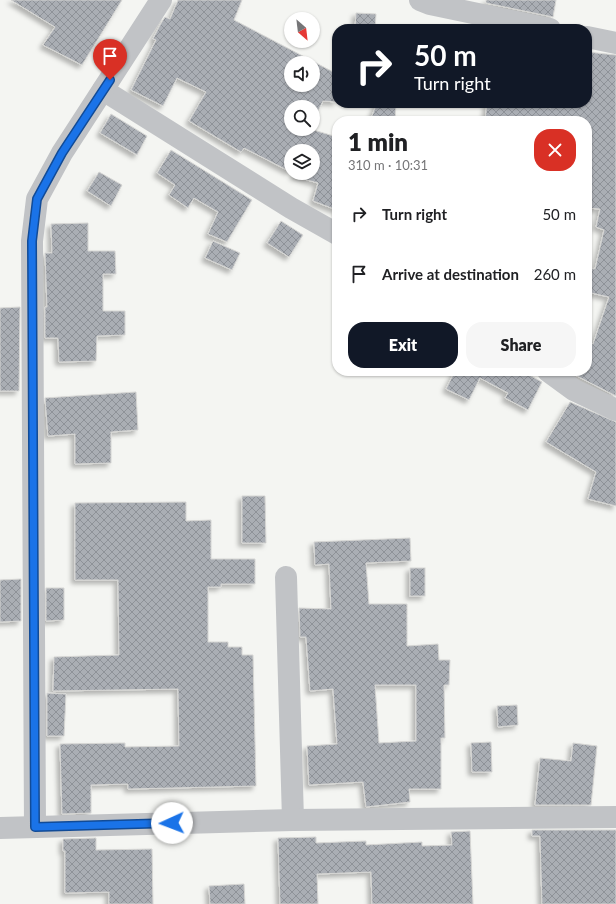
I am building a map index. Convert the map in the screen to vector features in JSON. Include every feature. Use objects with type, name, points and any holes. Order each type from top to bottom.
[{"type":"street","points":[[35,827],[32,241],[37,199],[62,153],[161,0]]},
{"type":"street","points":[[420,0],[430,4],[526,24]]},
{"type":"street","points":[[592,38],[616,42]]},
{"type":"street","points":[[103,90],[291,208],[332,231]]},
{"type":"street","points":[[555,376],[574,390],[616,410]]},
{"type":"street","points":[[286,577],[293,820]]},
{"type":"street","points":[[0,828],[293,820],[616,818]]},
{"type":"building","points":[[11,0],[122,0],[82,65],[43,45],[55,27]]},
{"type":"building","points":[[178,0],[242,0],[234,20],[284,46],[284,48],[287,48],[303,56],[284,56],[284,92],[320,92],[320,65],[332,71],[332,102],[323,101],[320,107],[320,100],[284,100],[284,136],[320,136],[320,132],[332,136],[332,208],[313,201],[318,183],[307,180],[320,180],[320,144],[284,144],[284,168],[244,148],[241,152],[189,121],[206,92],[177,78],[163,106],[131,90],[156,40],[153,39],[165,17],[170,19]]},
{"type":"building","points":[[486,0],[556,0],[553,17],[486,3]]},
{"type":"building","points":[[356,13],[376,14],[375,24],[355,24]]},
{"type":"building","points":[[592,53],[616,55],[616,396],[577,376],[592,376],[592,344],[609,297],[592,293],[592,268],[595,269],[604,230],[596,227],[600,209],[592,208],[592,116],[486,116],[486,108],[592,108]]},
{"type":"building","points":[[375,108],[396,108],[395,116],[372,116]]},
{"type":"building","points":[[111,114],[147,136],[137,155],[100,133]]},
{"type":"building","points":[[171,150],[252,200],[227,242],[208,234],[218,212],[194,198],[188,208],[169,195],[175,185],[157,173]]},
{"type":"building","points":[[99,172],[122,185],[111,206],[87,191]]},
{"type":"building","points":[[281,221],[303,235],[289,257],[267,243]]},
{"type":"building","points":[[88,223],[88,251],[115,251],[116,274],[103,274],[103,311],[125,311],[125,335],[97,336],[96,361],[59,362],[58,338],[45,338],[45,307],[47,307],[45,253],[52,253],[51,224]]},
{"type":"building","points":[[213,241],[240,253],[232,270],[205,258]]},
{"type":"building","points":[[20,307],[19,391],[0,391],[0,308]]},
{"type":"building","points":[[452,376],[531,376],[542,382],[528,410],[505,398],[508,393],[480,378],[469,400],[446,389]]},
{"type":"building","points":[[136,392],[138,430],[111,432],[111,463],[75,464],[75,434],[48,436],[45,398]]},
{"type":"building","points":[[570,402],[616,422],[616,506],[588,499],[596,472],[546,442]]},
{"type":"building","points":[[242,496],[265,496],[266,543],[242,543]]},
{"type":"building","points":[[186,502],[186,521],[211,520],[211,559],[255,559],[255,584],[221,584],[221,587],[208,587],[208,642],[228,642],[228,647],[242,647],[242,655],[253,655],[256,786],[128,789],[128,784],[91,785],[91,813],[62,814],[60,744],[125,743],[125,747],[179,746],[178,689],[53,691],[54,657],[119,655],[118,580],[75,580],[75,503]]},
{"type":"building","points":[[410,538],[411,561],[366,563],[369,604],[407,604],[407,646],[438,644],[439,660],[450,660],[449,685],[444,685],[445,738],[441,738],[441,789],[409,789],[410,802],[366,807],[363,782],[309,785],[307,746],[337,744],[333,689],[310,691],[306,637],[300,637],[299,608],[331,609],[329,564],[315,565],[314,542]],"holes":[[[375,685],[416,685],[416,741],[379,743]]]},
{"type":"building","points":[[410,568],[425,568],[425,596],[410,596]]},
{"type":"building","points":[[21,579],[21,621],[0,622],[0,580]]},
{"type":"building","points":[[46,588],[64,588],[64,620],[46,621]]},
{"type":"building","points":[[47,693],[66,694],[64,736],[47,736]]},
{"type":"building","points":[[517,705],[518,725],[498,727],[497,706]]},
{"type":"building","points":[[491,742],[492,772],[472,772],[471,743]]},
{"type":"building","points":[[573,743],[597,746],[591,805],[535,805],[540,758],[571,761]]},
{"type":"building","points":[[532,830],[616,830],[616,904],[542,904],[540,836],[532,836]]},
{"type":"building","points":[[470,831],[473,904],[372,904],[371,872],[317,874],[318,904],[280,904],[278,838],[316,837],[316,843],[366,841],[366,845],[422,842],[422,846],[452,845],[451,832]]},
{"type":"building","points":[[96,838],[96,850],[152,849],[153,904],[109,904],[109,892],[65,893],[65,851],[63,851],[63,839]]},
{"type":"building","points":[[244,884],[245,904],[210,904],[209,886]]},
{"type":"route","points":[[110,80],[62,153],[37,199],[32,241],[35,827],[172,823]]}]
